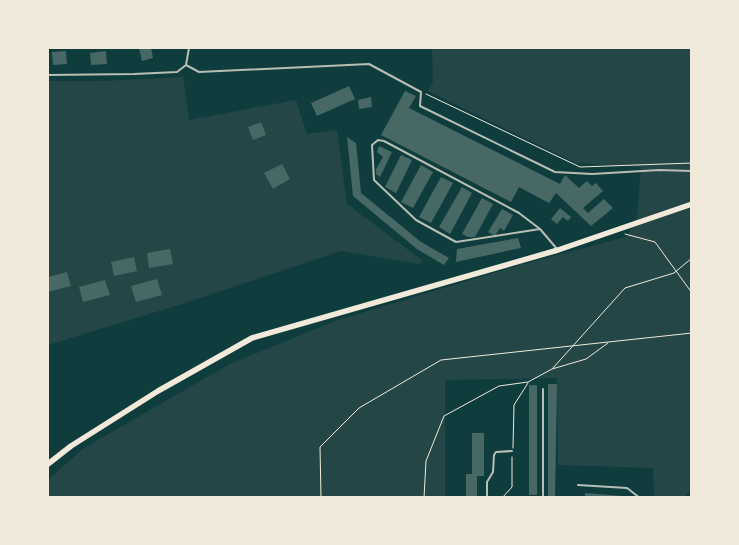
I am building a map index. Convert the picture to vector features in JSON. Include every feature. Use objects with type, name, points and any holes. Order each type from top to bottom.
[{"type":"main road","points":[[48,464],[71,446],[158,391],[252,338],[558,250],[692,204]]},
{"type":"lane","points":[[48,75],[176,72],[186,65],[189,48]]},
{"type":"lane","points":[[186,65],[199,72],[369,64],[421,92],[420,106],[555,172],[592,174],[659,170],[692,171]]},
{"type":"lane","points":[[540,230],[456,242],[416,220],[374,180],[372,145],[378,140],[384,141],[519,212],[540,230],[558,250]]},
{"type":"lane","points":[[543,389],[543,498]]},
{"type":"lane","points":[[487,498],[487,482],[493,472],[494,454],[496,452],[512,451]]},
{"type":"lane","points":[[578,485],[627,488],[640,498]]},
{"type":"path","points":[[421,92],[580,167],[692,163]]},
{"type":"path","points":[[613,232],[655,242],[692,293]]},
{"type":"path","points":[[552,369],[625,288],[676,271],[692,258]]},
{"type":"path","points":[[321,498],[320,447],[359,408],[441,360],[692,333]]},
{"type":"path","points":[[424,498],[426,461],[444,416],[499,386],[528,382],[552,369],[586,359],[609,342]]},
{"type":"path","points":[[502,498],[512,486],[514,405],[528,382]]},
{"type":"shaded area","points":[[432,48],[691,48],[692,489],[684,497],[654,497],[653,468],[558,465],[557,378],[445,380],[445,497],[48,498],[48,480],[84,448],[230,364],[335,321],[520,265],[626,237],[637,218],[641,167],[576,163],[428,91],[433,82]]},
{"type":"shaded area","points":[[183,77],[189,120],[296,100],[307,134],[337,130],[347,204],[423,261],[418,264],[341,251],[185,303],[48,345],[48,81],[101,81]]},
{"type":"building","points":[[139,48],[151,48],[153,58],[142,61]]},
{"type":"building","points":[[66,51],[67,64],[53,65],[52,52]]},
{"type":"building","points":[[106,51],[107,64],[91,65],[90,53]]},
{"type":"building","points":[[349,86],[355,99],[317,116],[311,103]]},
{"type":"building","points":[[405,91],[416,96],[409,108],[560,184],[565,175],[579,188],[587,181],[592,186],[596,183],[603,191],[583,208],[588,213],[604,199],[613,208],[591,226],[556,193],[549,203],[519,187],[511,202],[381,135]]},
{"type":"building","points":[[371,97],[372,107],[359,109],[358,100]]},
{"type":"building","points":[[261,122],[266,135],[253,140],[248,127]]},
{"type":"building","points":[[347,137],[356,143],[361,193],[421,242],[449,258],[444,265],[417,249],[353,196]]},
{"type":"building","points":[[379,146],[392,152],[380,177],[376,174],[376,169],[383,157],[377,152]]},
{"type":"building","points":[[401,155],[412,160],[396,193],[385,187]]},
{"type":"building","points":[[282,164],[290,179],[273,189],[264,173]]},
{"type":"building","points":[[421,165],[433,172],[413,208],[401,202]]},
{"type":"building","points":[[441,177],[453,183],[431,223],[419,217]]},
{"type":"building","points":[[462,187],[472,193],[450,234],[439,227]]},
{"type":"building","points":[[482,198],[493,204],[475,237],[468,237],[462,234]]},
{"type":"building","points":[[560,208],[571,217],[568,221],[563,217],[557,224],[551,219]]},
{"type":"building","points":[[502,209],[513,215],[504,231],[500,228],[495,236],[488,232]]},
{"type":"building","points":[[518,238],[521,248],[456,262],[457,249]]},
{"type":"building","points":[[170,249],[173,264],[149,268],[147,253]]},
{"type":"building","points":[[134,257],[137,271],[114,276],[111,262]]},
{"type":"building","points":[[67,272],[71,286],[48,292],[48,277]]},
{"type":"building","points":[[157,279],[162,295],[136,302],[131,286]]},
{"type":"building","points":[[105,280],[110,295],[83,302],[79,287]]},
{"type":"building","points":[[548,384],[557,384],[555,497],[548,497]]},
{"type":"building","points":[[529,385],[537,385],[537,495],[529,495]]},
{"type":"building","points":[[472,433],[484,433],[484,476],[477,476],[477,498],[466,498],[466,474],[472,474]]},
{"type":"building","points":[[585,493],[622,496],[622,498],[585,498]]}]
